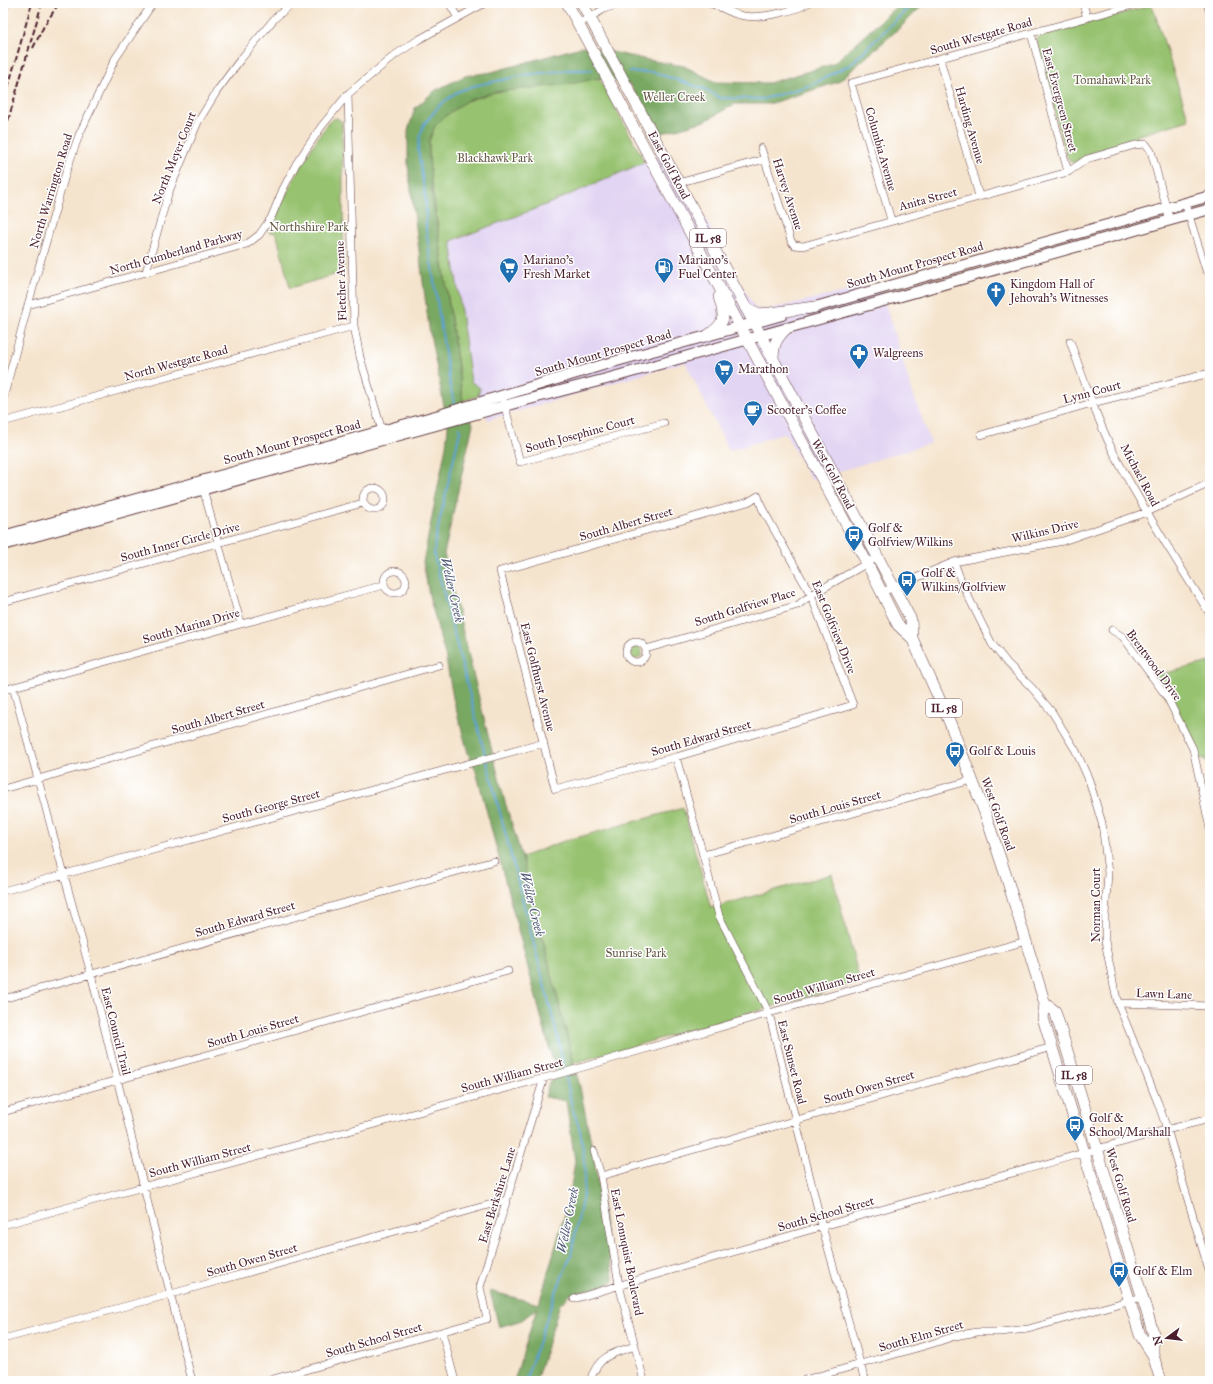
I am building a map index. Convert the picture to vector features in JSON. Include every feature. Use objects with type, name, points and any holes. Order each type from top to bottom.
[{"type":"main road","name":"East Golf Road","points":[[567,3],[747,340]]},
{"type":"main road","name":"East Golf Road","points":[[582,3],[761,336]]},
{"type":"main road","name":"South Mount Prospect Road","points":[[504,401],[606,364],[1210,196]]},
{"type":"main road","name":"South Mount Prospect Road","points":[[3,545],[203,485],[504,401],[747,340],[1210,209]]},
{"type":"main road","points":[[707,336],[716,330],[721,324],[724,314],[714,277]]},
{"type":"main road","points":[[745,307],[759,314],[770,314],[814,307]]},
{"type":"main road","points":[[774,360],[774,344],[787,328]]},
{"type":"main road","name":"West Golf Road","points":[[761,336],[894,586],[910,620],[912,638],[939,697],[972,780],[994,838],[1045,1004],[1043,1018],[1129,1301],[1140,1335],[1153,1355],[1161,1381]]},
{"type":"main road","name":"West Golf Road","points":[[747,340],[882,592],[898,625],[912,638]]},
{"type":"main road","name":"South Mount Prospect Road","points":[[3,536],[203,485]]},
{"type":"main road","name":"West Golf Road","points":[[1045,1004],[1055,1011],[1153,1332],[1153,1355]]},
{"type":"street","name":"North Warrington Road","points":[[3,399],[28,305],[64,180],[79,135],[115,59],[153,3]]},
{"type":"street","name":"North Meyer Court","points":[[146,272],[168,194],[198,122],[217,91],[240,60],[275,18],[293,3]]},
{"type":"street","points":[[449,3],[458,18]]},
{"type":"street","name":"North Cumberland Parkway","points":[[28,305],[247,244],[259,236],[271,218],[283,189],[304,151],[321,127],[348,94],[395,55],[485,3]]},
{"type":"street","points":[[578,24],[606,8],[626,3]]},
{"type":"street","points":[[708,3],[716,4],[740,16],[771,16],[808,3]]},
{"type":"street","points":[[1082,3],[1087,18]]},
{"type":"street","name":"South Westgate Road","points":[[851,83],[1140,3]]},
{"type":"street","points":[[1207,3],[1210,13]]},
{"type":"street","name":"East Evergreen Street","points":[[1031,33],[1068,172]]},
{"type":"street","name":"Harding Avenue","points":[[940,59],[980,196]]},
{"type":"street","name":"Columbia Avenue","points":[[851,83],[891,220]]},
{"type":"street","name":"Fletcher Avenue","points":[[348,94],[354,326],[360,357],[383,435]]},
{"type":"street","name":"Anita Street","points":[[794,245],[803,246],[891,220],[1068,172],[1087,159],[1136,145],[1146,144],[1151,151],[1167,208]]},
{"type":"street","name":"Harvey Avenue","points":[[761,148],[791,240],[794,245]]},
{"type":"street","points":[[678,183],[765,159]]},
{"type":"street","points":[[1185,203],[1206,270]]},
{"type":"street","points":[[1167,208],[1170,221]]},
{"type":"street","name":"North Westgate Road","points":[[3,422],[354,326]]},
{"type":"street","name":"Michael Road","points":[[1070,341],[1092,403],[1120,464],[1147,512],[1208,611]]},
{"type":"street","name":"Lynn Court","points":[[981,435],[1092,403],[1210,373]]},
{"type":"street","name":"South Josephine Court","points":[[504,401],[520,462],[664,423]]},
{"type":"street","name":"Wilkins Drive","points":[[882,592],[954,562],[1063,541],[1147,512],[1210,483]]},
{"type":"street","points":[[203,485],[241,624]]},
{"type":"street","name":"South Albert Street","points":[[500,570],[748,502],[758,496]]},
{"type":"street","name":"East Golfview Drive","points":[[758,496],[762,508],[811,595],[853,705]]},
{"type":"street","name":"South Inner Circle Drive","points":[[3,602],[363,503]]},
{"type":"street","name":"South Golfview Place","points":[[646,649],[798,605],[811,595],[878,557]]},
{"type":"street","name":"Norman Court","points":[[954,562],[963,586],[992,644],[1007,663],[1032,688],[1052,712],[1076,751],[1090,780],[1102,823],[1108,873],[1105,941],[1114,987],[1118,1003],[1167,1129],[1210,1274]]},
{"type":"street","name":"East Golfhurst Avenue","points":[[500,570],[555,788]]},
{"type":"street","name":"South Marina Drive","points":[[3,690],[384,585]]},
{"type":"street","name":"Brentwood Drive","points":[[1112,630],[1123,637],[1167,697],[1193,749],[1210,829]]},
{"type":"street","name":"South Albert Street","points":[[3,789],[439,665]]},
{"type":"street","name":"East Council Trail","points":[[13,687],[91,974],[192,1381]]},
{"type":"street","name":"South Edward Street","points":[[555,788],[676,757],[853,705]]},
{"type":"street","name":"South George Street","points":[[3,891],[544,743]]},
{"type":"street","name":"East Sunset Road","points":[[676,757],[719,916],[769,1013],[822,1226],[865,1381]]},
{"type":"street","name":"South Louis Street","points":[[703,855],[972,780]]},
{"type":"street","name":"South Edward Street","points":[[3,999],[494,861]]},
{"type":"street","name":"South William Street","points":[[3,1225],[559,1074],[1026,941]]},
{"type":"street","name":"South Louis Street","points":[[3,1112],[508,971]]},
{"type":"street","name":"Lawn Lane","points":[[1118,1003],[1210,1006]]},
{"type":"street","name":"South Owen Street","points":[[601,1176],[1052,1047]]},
{"type":"street","name":"East Berkshire Lane","points":[[487,1319],[480,1287],[544,1078]]},
{"type":"street","name":"South School Street","points":[[574,1299],[822,1226],[1084,1154],[1167,1129],[1210,1119]]},
{"type":"street","name":"East Lonnquist Boulevard","points":[[594,1151],[601,1176],[619,1285],[644,1381]]},
{"type":"street","name":"South Owen Street","points":[[3,1339],[171,1294],[506,1200]]},
{"type":"street","name":"South Elm Street","points":[[801,1381],[955,1336],[977,1332],[1028,1330],[1142,1297]]},
{"type":"street","name":"South School Street","points":[[266,1381],[487,1319]]},
{"type":"street","points":[[442,1332],[455,1381]]},
{"type":"street","points":[[590,1381],[599,1363],[609,1354],[635,1346]]},
{"type":"shaded area","points":[[669,153],[755,308],[765,310],[879,284],[913,394],[931,443],[811,480],[785,433],[729,451],[685,362],[488,420],[478,396],[479,388],[471,382],[451,241],[548,204]]},
{"type":"green space","name":"Weller Creek","points":[[900,3],[925,3],[904,24],[838,82],[769,104],[735,104],[705,121],[658,134],[630,84],[599,78],[570,84],[495,92],[466,101],[444,117],[435,126],[429,141],[432,191],[463,400],[473,424],[444,554],[505,802],[522,857],[580,1087],[593,1152],[613,1276],[613,1281],[609,1284],[570,1295],[560,1304],[536,1381],[514,1381],[537,1308],[522,1320],[499,1327],[490,1291],[539,1304],[569,1199],[575,1161],[566,1101],[545,1097],[549,1082],[557,1077],[476,771],[468,753],[453,698],[446,659],[429,595],[423,562],[446,446],[448,427],[429,328],[408,166],[408,131],[415,108],[436,90],[465,76],[492,72],[584,46],[684,66],[715,82],[769,83],[833,64]]},
{"type":"green space","name":"Tomahawk Park","points":[[1152,5],[1189,120],[1136,136],[1137,140],[1088,154],[1075,163],[1070,161],[1067,157],[1037,44],[1037,38]]},
{"type":"green space","name":"Blackhawk Park","points":[[599,78],[645,162],[548,204],[451,241],[471,382],[480,388],[478,396],[463,401],[430,173],[429,141],[435,126],[444,117],[466,101],[495,92]]},
{"type":"green space","name":"Northshire Park","points":[[337,118],[342,124],[344,272],[290,288],[277,236],[274,232],[269,232],[289,189],[312,147],[330,121]]},
{"type":"green space","points":[[636,647],[640,649],[642,653],[640,657],[636,659],[632,657],[630,653],[632,649]]},
{"type":"green space","points":[[1210,662],[1210,759],[1205,761],[1205,758],[1199,759],[1190,737],[1154,676]]},
{"type":"green space","name":"Sunrise Park","points":[[683,808],[711,908],[832,874],[860,982],[574,1063],[522,857],[561,842]]},
{"type":"waterway","name":"Weller Creek","points":[[630,72],[653,72],[707,90],[720,98],[763,99],[811,85],[851,64],[913,3]]},
{"type":"waterway","name":"Weller Creek","points":[[455,408],[449,379],[426,229],[426,202],[418,149],[424,124],[441,104],[457,92],[473,86],[526,75],[568,70],[592,70]]},
{"type":"waterway","name":"Weller Creek","points":[[460,428],[435,541],[434,556],[558,1038],[572,1107],[580,1130],[585,1169],[583,1195],[571,1255],[554,1297],[525,1381]]},
{"type":"railway","points":[[3,105],[32,3]]},
{"type":"railway","points":[[3,138],[42,3]]},
{"type":"railway","points":[[33,48],[44,26],[59,3]]},
{"type":"place","name":"Mariano's Fresh Market","points":[[509,284]]},
{"type":"place","name":"Mariano's Fuel Center","points":[[664,284]]},
{"type":"place","name":"Kingdom Hall of Jehovah's Witnesses","points":[[996,308]]},
{"type":"place","name":"Walgreens","points":[[859,370]]},
{"type":"place","name":"Marathon","points":[[724,386]]},
{"type":"place","name":"Scooter's Coffee","points":[[753,427]]},
{"type":"place","name":"Golf & Golfview/Wilkins","points":[[854,552]]},
{"type":"place","name":"Golf & Wilkins/Golfview","points":[[907,597]]},
{"type":"place","name":"Golf & Louis","points":[[955,768]]},
{"type":"place","name":"Golf & School/Marshall","points":[[1075,1142]]},
{"type":"place","name":"Golf & Elm","points":[[1119,1288]]}]
